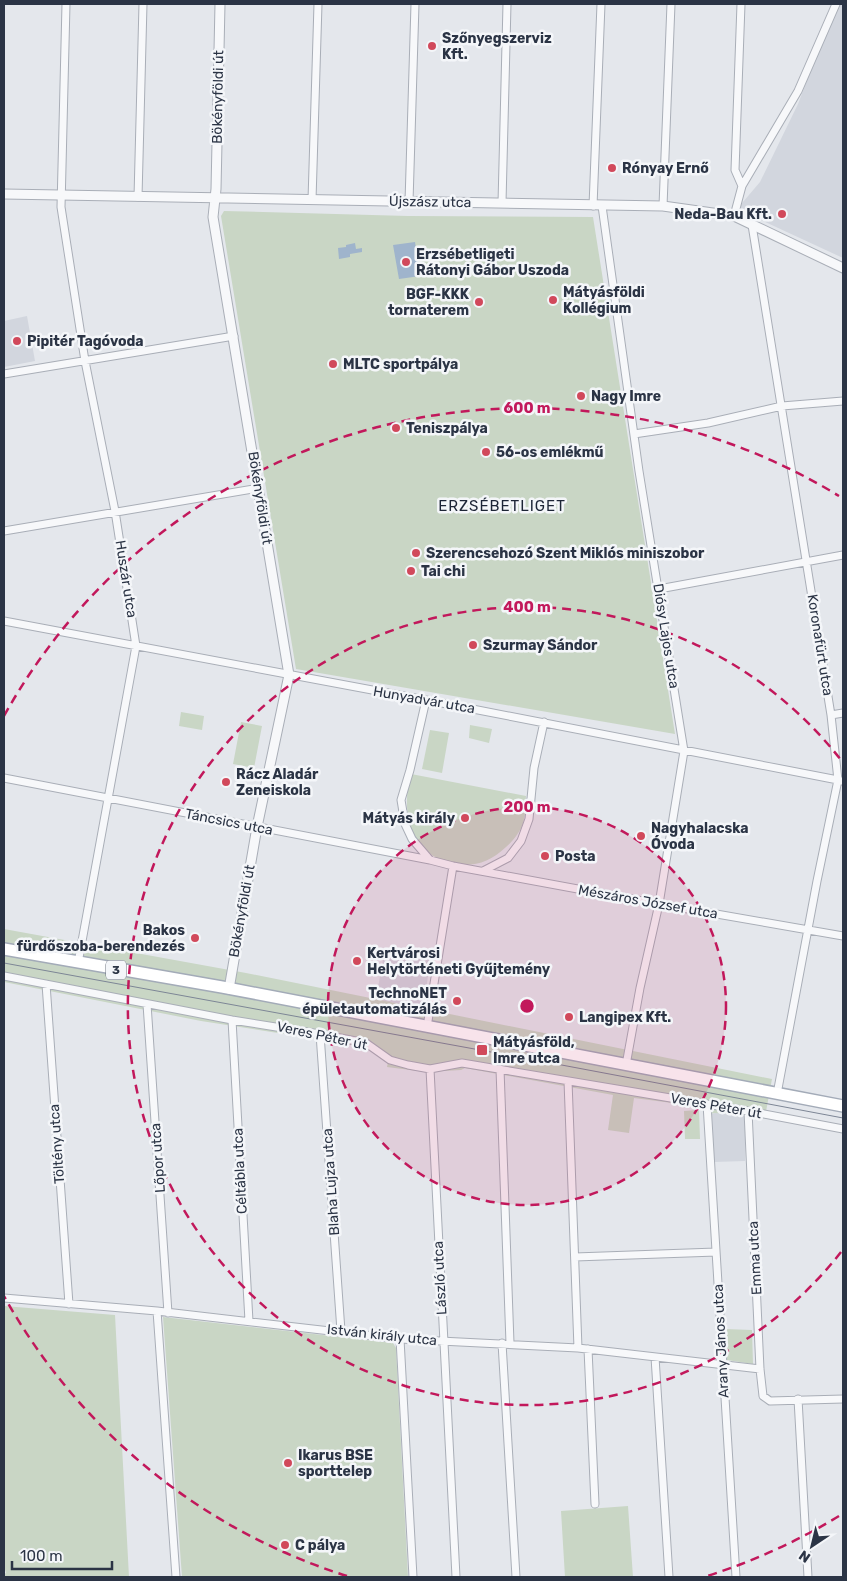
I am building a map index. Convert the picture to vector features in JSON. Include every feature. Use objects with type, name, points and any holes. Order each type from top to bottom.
[{"type":"main road","name":"Veres Péter út","points":[[4,950],[230,989],[843,1106]]},
{"type":"street","name":"Huszár utca","points":[[66,4],[61,195],[85,361],[115,511],[136,646],[78,963]]},
{"type":"street","points":[[138,197],[143,4]]},
{"type":"street","name":"Bökényföldi út","points":[[220,4],[213,217],[259,488],[288,675],[257,827],[230,989]]},
{"type":"street","points":[[312,200],[318,4]]},
{"type":"street","points":[[409,202],[415,4]]},
{"type":"street","points":[[502,204],[507,4]]},
{"type":"street","name":"Diósy Lajos utca","points":[[601,4],[598,206],[684,751],[659,904],[640,988],[626,1065]]},
{"type":"street","points":[[663,206],[671,4]]},
{"type":"street","points":[[741,4],[735,170],[742,186]]},
{"type":"street","points":[[734,216],[742,186],[798,91],[836,4]]},
{"type":"street","name":"Újszász utca","points":[[4,194],[663,206],[734,216],[843,268]]},
{"type":"street","name":"Koronafürt utca","points":[[752,225],[841,780],[808,929],[777,1094]]},
{"type":"street","points":[[4,374],[234,336]]},
{"type":"street","points":[[634,434],[708,423],[782,406],[843,400]]},
{"type":"street","points":[[4,531],[259,488]]},
{"type":"street","points":[[659,590],[843,555]]},
{"type":"street","name":"Hunyadvár utca","points":[[4,620],[841,780]]},
{"type":"street","points":[[426,700],[401,800],[405,824],[412,839],[430,860]]},
{"type":"street","points":[[831,715],[843,713]]},
{"type":"street","points":[[482,871],[508,858],[521,841],[529,819],[534,768],[544,722]]},
{"type":"street","name":"Táncsics utca","points":[[4,778],[453,866]]},
{"type":"street","points":[[427,1027],[453,866]]},
{"type":"street","name":"Mészáros József utca","points":[[453,866],[843,936]]},
{"type":"street","name":"Veres Péter út","points":[[4,976],[232,1020],[366,1043],[390,1060],[430,1069],[462,1063],[748,1111],[843,1129]]},
{"type":"street","name":"Töltény utca","points":[[46,984],[69,1304]]},
{"type":"street","name":"Lőpor utca","points":[[147,1004],[168,1313]]},
{"type":"street","name":"Céltábla utca","points":[[232,1020],[248,1321]]},
{"type":"street","name":"Blaha Lujza utca","points":[[320,1034],[341,1331]]},
{"type":"street","name":"László utca","points":[[430,1069],[456,1577]]},
{"type":"street","points":[[500,1069],[510,1344]]},
{"type":"street","points":[[568,1081],[578,1348]]},
{"type":"street","name":"Arany János utca","points":[[707,1104],[736,1577]]},
{"type":"street","name":"Emma utca","points":[[748,1111],[760,1368],[763,1396],[770,1401],[798,1399]]},
{"type":"street","points":[[575,1257],[716,1252]]},
{"type":"street","name":"István király utca","points":[[4,1298],[157,1311],[400,1339],[578,1348],[760,1368]]},
{"type":"street","points":[[157,1311],[176,1577]]},
{"type":"street","points":[[400,1339],[413,1577]]},
{"type":"street","points":[[502,1343],[516,1577]]},
{"type":"street","points":[[588,1349],[595,1504]]},
{"type":"street","points":[[655,1356],[669,1577]]},
{"type":"street","points":[[808,1577],[798,1399],[843,1399]]},
{"type":"shaded area","points":[[840,4],[843,4],[843,258],[737,209],[760,182],[798,104],[819,49]]},
{"type":"shaded area","name":"Pipitér Tagóvoda","points":[[27,316],[35,361],[4,367],[4,321]]},
{"type":"shaded area","points":[[419,948],[432,950],[423,1009],[376,999],[384,954],[417,958]]},
{"type":"shaded area","points":[[712,1114],[745,1114],[745,1161],[714,1162]]},
{"type":"green space","points":[[224,211],[408,216],[593,217],[675,734],[296,669],[221,216]]},
{"type":"green space","points":[[181,712],[204,716],[202,730],[179,726]]},
{"type":"green space","points":[[241,722],[262,726],[254,768],[233,764]]},
{"type":"green space","points":[[470,725],[492,729],[489,743],[469,738]]},
{"type":"green space","points":[[430,730],[449,733],[442,773],[422,769]]},
{"type":"green space","points":[[411,774],[526,796],[523,823],[511,842],[488,860],[462,865],[439,859],[418,842],[412,830],[408,817],[407,803]]},
{"type":"green space","points":[[4,929],[246,973],[772,1079],[765,1117],[715,1113],[704,1115],[703,1107],[634,1098],[629,1133],[608,1130],[613,1095],[465,1068],[461,1070],[426,1072],[387,1067],[388,1062],[372,1049],[201,1021],[4,982]]},
{"type":"green space","points":[[699,1110],[700,1139],[685,1139],[684,1111]]},
{"type":"green space","points":[[4,1306],[115,1315],[129,1577],[4,1577],[6,1573],[4,1566]]},
{"type":"green space","name":"Ikarus BSE sporttelep","points":[[163,1317],[393,1343],[396,1348],[408,1577],[182,1577]]},
{"type":"green space","points":[[725,1329],[752,1330],[753,1364],[727,1360]]},
{"type":"green space","points":[[628,1506],[633,1577],[565,1577],[561,1511]]},
{"type":"water","points":[[415,242],[420,276],[399,279],[393,245]]},
{"type":"water","points":[[355,243],[356,249],[362,248],[362,252],[350,254],[350,257],[339,259],[338,248]]},
{"type":"tram line","points":[[4,963],[843,1118]]},
{"type":"place","name":"Szőnyegszerviz Kft.","points":[[432,46]]},
{"type":"place","name":"Rónyay Ernő","points":[[612,168]]},
{"type":"place","name":"Neda-Bau Kft.","points":[[782,214]]},
{"type":"place","name":"Erzsébetligeti Rátonyi Gábor Uszoda","points":[[406,262]]},
{"type":"place","name":"Mátyásföldi Kollégium","points":[[553,300]]},
{"type":"place","name":"BGF-KKK tornaterem","points":[[479,302]]},
{"type":"place","name":"Pipitér Tagóvoda","points":[[17,341]]},
{"type":"place","name":"MLTC sportpálya","points":[[333,364]]},
{"type":"place","name":"Nagy Imre","points":[[581,396]]},
{"type":"place","name":"Teniszpálya","points":[[396,428]]},
{"type":"place","name":"56-os emlékmű","points":[[486,452]]},
{"type":"place","name":"Szerencsehozó Szent Miklós miniszobor","points":[[416,553]]},
{"type":"place","name":"Tai chi","points":[[411,571]]},
{"type":"place","name":"Szurmay Sándor","points":[[473,645]]},
{"type":"place","name":"Rácz Aladár Zeneiskola","points":[[226,782]]},
{"type":"place","name":"Mátyás király","points":[[465,818]]},
{"type":"place","name":"Nagyhalacska Óvoda","points":[[641,836]]},
{"type":"place","name":"Posta","points":[[545,856]]},
{"type":"place","name":"Bakos fürdőszoba-berendezés","points":[[195,938]]},
{"type":"place","name":"Kertvárosi Helytörténeti Gyűjtemény","points":[[357,961]]},
{"type":"place","name":"TechnoNET épületautomatizálás","points":[[457,1001]]},
{"type":"place","name":"Langipex Kft.","points":[[569,1017]]},
{"type":"place","name":"Mátyásföld, Imre utca","points":[[482,1050]]},
{"type":"place","name":"Ikarus BSE sporttelep","points":[[288,1463]]},
{"type":"place","name":"C pálya","points":[[285,1545]]},
{"type":"district","name":"ERZSÉBETLIGET","points":[[502,506]]}]
